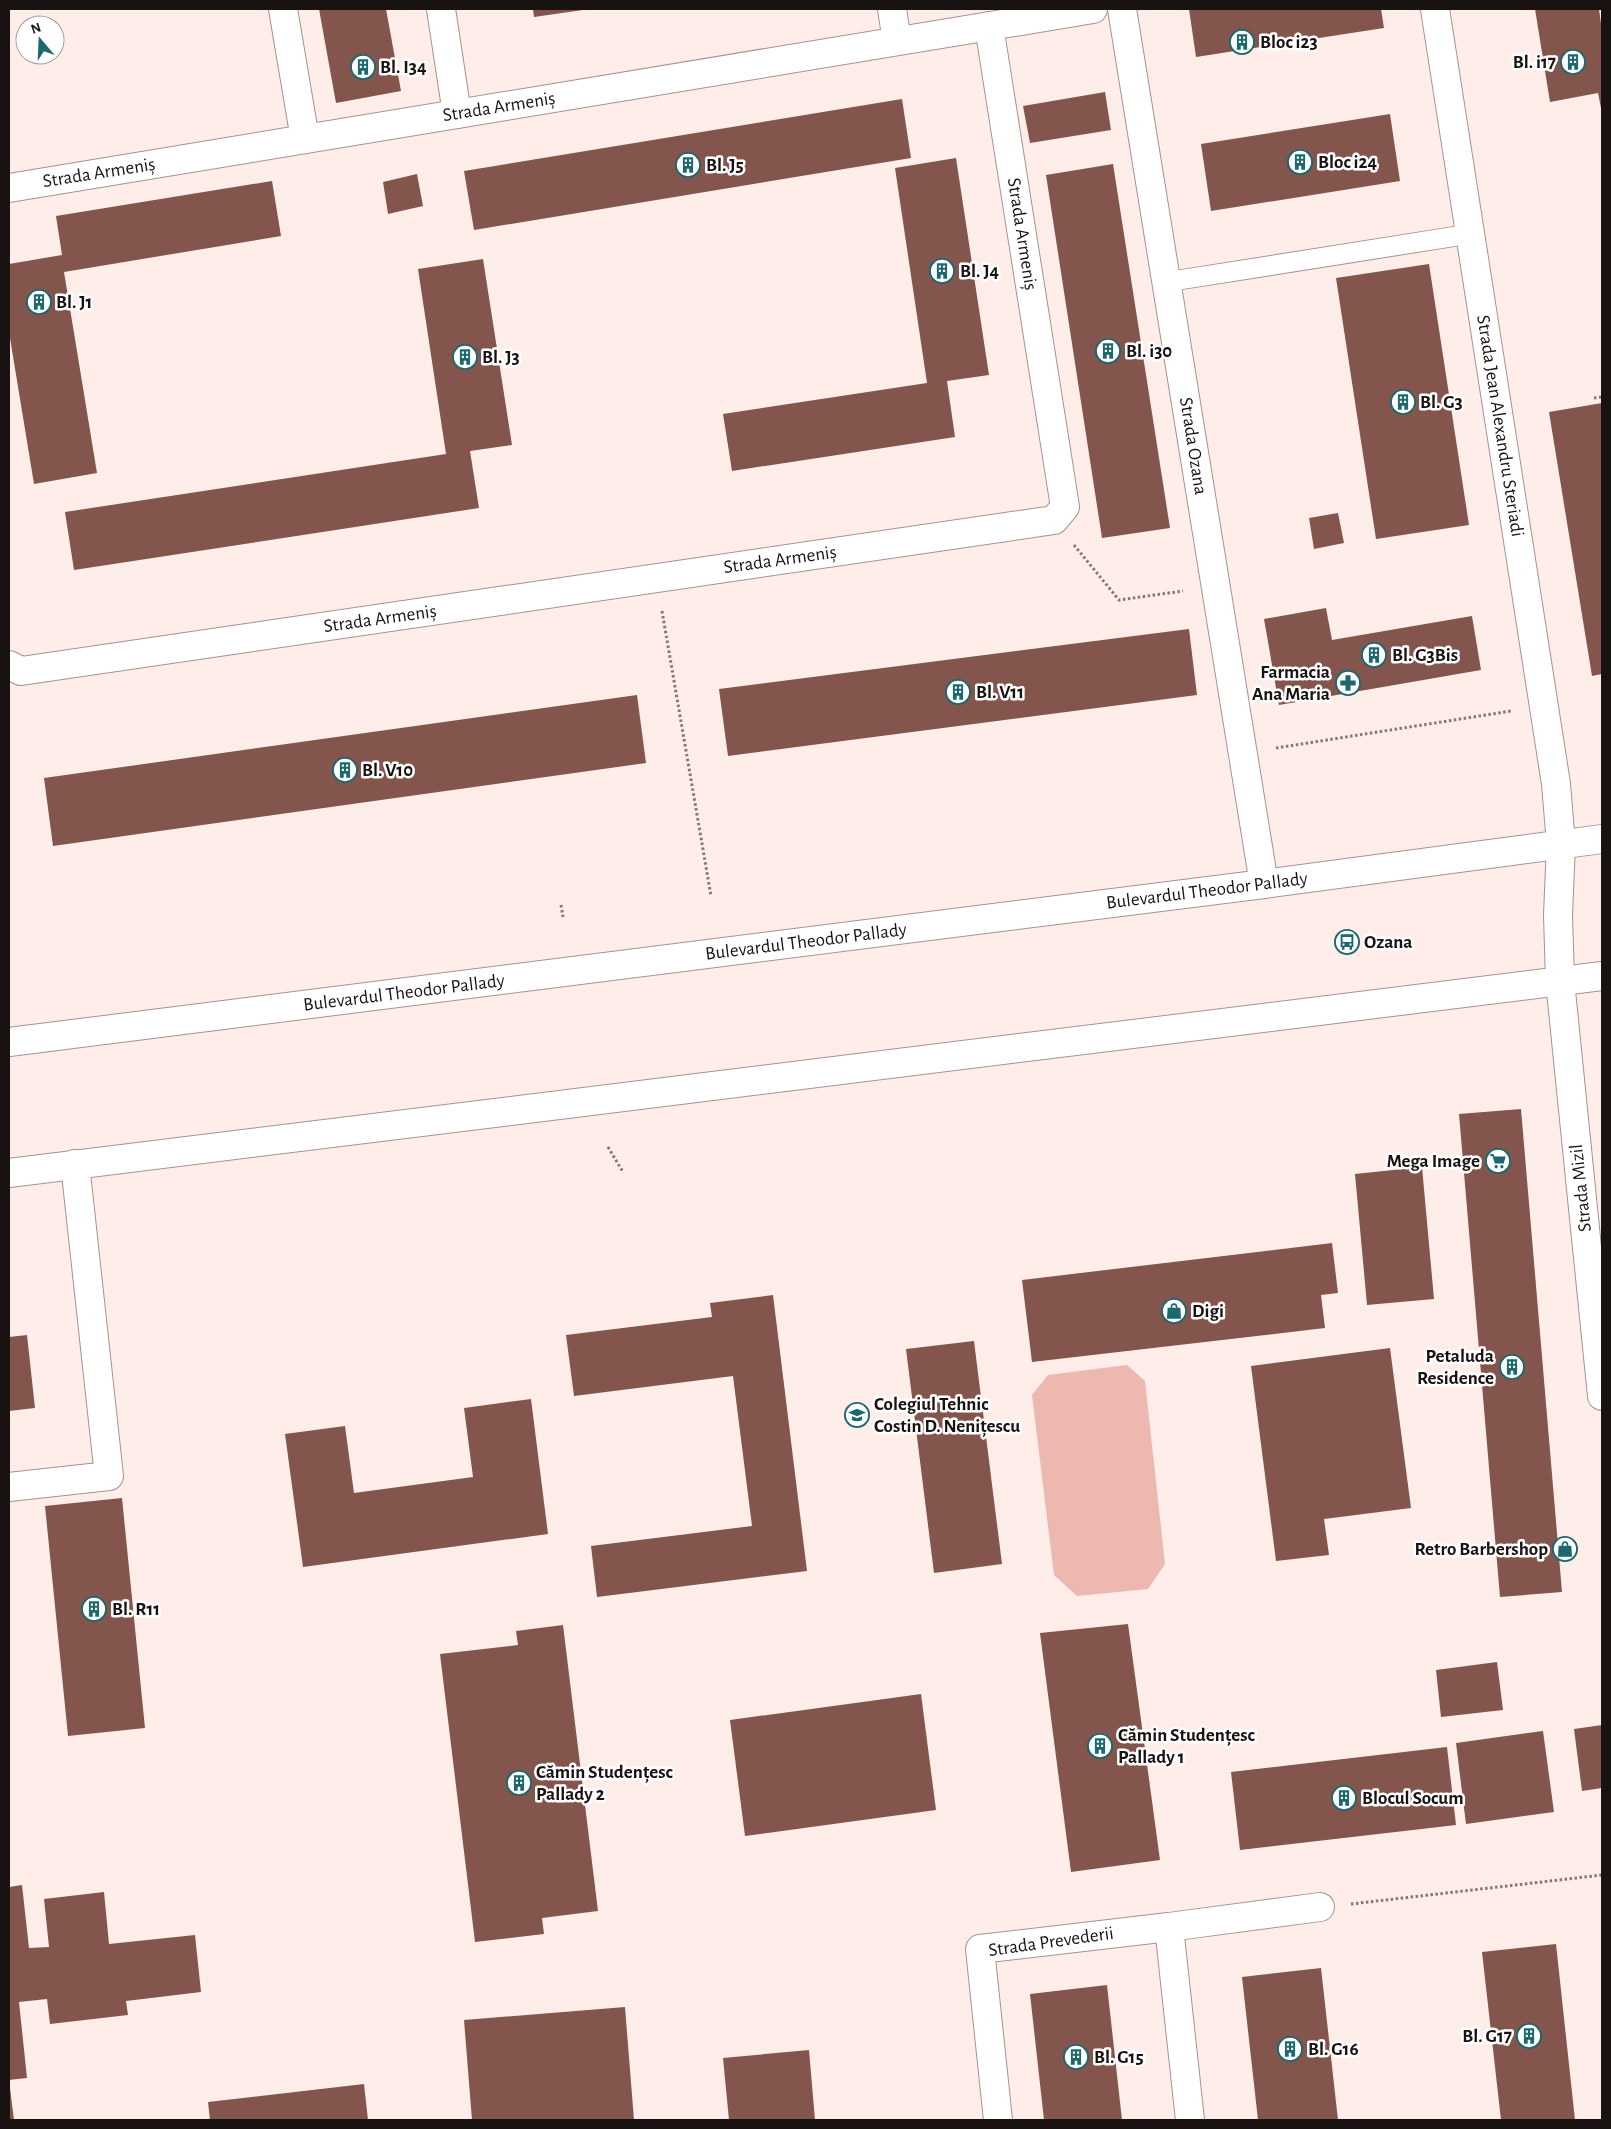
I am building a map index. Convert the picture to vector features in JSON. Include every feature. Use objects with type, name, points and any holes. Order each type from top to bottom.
[{"type":"street","points":[[283,9],[305,139]]},
{"type":"street","points":[[441,9],[458,114]]},
{"type":"street","points":[[892,9],[897,41]]},
{"type":"street","name":"Strada Armeniș","points":[[9,188],[1093,9]]},
{"type":"street","name":"Strada Ozana","points":[[1122,9],[1264,884]]},
{"type":"street","name":"Strada Jean Alexandru Steriadi","points":[[1435,9],[1556,784],[1561,844]]},
{"type":"street","name":"Strada Armeniș","points":[[9,665],[21,671],[1054,520],[1065,507],[989,26]]},
{"type":"street","name":"Bulevardul Theodor Pallady","points":[[9,1042],[1264,884],[1602,839]]},
{"type":"street","name":"Strada Mizil","points":[[1561,844],[1558,915],[1560,980],[1602,1396]]},
{"type":"street","points":[[9,1173],[1602,976]]},
{"type":"street","points":[[9,1487],[109,1476],[75,1164]]},
{"type":"street","name":"Strada Prevederii","points":[[998,2120],[980,1949],[1320,1907]]},
{"type":"street","points":[[1169,1927],[1190,2120]]},
{"type":"lane","points":[[1166,282],[1470,234]]},
{"type":"path","points":[[1594,398],[1602,397]]},
{"type":"path","points":[[1054,520],[1119,600],[1216,587]]},
{"type":"path","points":[[656,578],[711,896]]},
{"type":"path","points":[[1243,754],[1544,706]]},
{"type":"path","points":[[561,905],[563,917]]},
{"type":"path","points":[[608,1147],[623,1172]]},
{"type":"path","points":[[1320,1907],[1602,1875]]},
{"type":"shaded area","points":[[1127,1365],[1145,1381],[1165,1564],[1148,1589],[1077,1596],[1054,1575],[1032,1395],[1048,1375]]},
{"type":"building","name":"Bl. I34","points":[[319,9],[386,9],[401,91],[336,103]]},
{"type":"building","points":[[533,9],[583,9],[583,10],[534,17]]},
{"type":"building","name":"Bloc i23","points":[[1189,9],[1381,9],[1384,28],[1196,57]]},
{"type":"building","name":"Bl. i17","points":[[1535,9],[1599,9],[1602,31],[1602,113],[1598,93],[1550,102]]},
{"type":"building","points":[[1105,92],[1111,130],[1030,143],[1023,106]]},
{"type":"building","name":"Bl. J5","points":[[902,99],[911,158],[474,230],[464,171]]},
{"type":"building","name":"Bloc i24","points":[[1390,114],[1400,181],[1211,211],[1201,144]]},
{"type":"building","name":"Bl. J4","points":[[956,158],[989,375],[947,381],[955,437],[732,471],[723,414],[927,383],[895,168]]},
{"type":"building","name":"Bl. i30","points":[[1113,164],[1170,528],[1102,538],[1046,175]]},
{"type":"building","points":[[417,174],[423,206],[388,214],[383,182]]},
{"type":"building","name":"Bl. J1","points":[[272,181],[281,236],[64,272],[97,473],[34,484],[9,332],[9,264],[62,255],[56,216]]},
{"type":"building","name":"Bl. J3","points":[[483,259],[512,445],[470,451],[479,508],[74,570],[65,512],[446,454],[418,269]]},
{"type":"building","name":"Bl. G3","points":[[1429,264],[1469,525],[1376,539],[1336,278]]},
{"type":"building","points":[[1602,403],[1602,674],[1592,676],[1549,412]]},
{"type":"building","points":[[1338,513],[1344,543],[1314,549],[1309,518]]},
{"type":"building","name":"Bl. G3Bis","points":[[1326,608],[1332,640],[1472,616],[1481,670],[1279,705],[1264,619]]},
{"type":"building","name":"Bl. V11","points":[[1189,629],[1197,695],[728,756],[719,689]]},
{"type":"building","name":"Bl. V10","points":[[637,695],[646,763],[53,846],[44,778]]},
{"type":"building","name":"Petaluda Residence","points":[[1521,1109],[1562,1592],[1500,1597],[1459,1114]]},
{"type":"building","points":[[1422,1167],[1434,1299],[1367,1305],[1355,1174]]},
{"type":"building","name":"Digi","points":[[1332,1243],[1338,1293],[1321,1295],[1325,1328],[1032,1362],[1022,1280]]},
{"type":"building","points":[[773,1295],[807,1571],[597,1597],[591,1546],[752,1526],[733,1376],[574,1396],[566,1335],[712,1317],[710,1303]]},
{"type":"building","points":[[27,1335],[35,1408],[9,1411],[9,1337]]},
{"type":"building","points":[[974,1341],[1002,1564],[934,1573],[906,1349]]},
{"type":"building","points":[[1390,1348],[1411,1508],[1324,1519],[1329,1555],[1276,1561],[1251,1366]]},
{"type":"building","points":[[531,1399],[548,1534],[303,1567],[285,1434],[345,1426],[354,1493],[473,1477],[464,1408]]},
{"type":"building","name":"Bl. R11","points":[[122,1498],[145,1728],[68,1736],[45,1506]]},
{"type":"building","name":"Cămin Studențesc Pallady 1","points":[[1128,1624],[1160,1860],[1071,1872],[1040,1633]]},
{"type":"building","name":"Cămin Studențesc Pallady 2","points":[[563,1625],[598,1911],[542,1918],[544,1934],[475,1942],[440,1654],[518,1645],[516,1631]]},
{"type":"building","points":[[1497,1662],[1503,1710],[1441,1717],[1436,1670]]},
{"type":"building","points":[[921,1694],[936,1810],[745,1836],[730,1720]]},
{"type":"building","points":[[1602,1725],[1602,1788],[1582,1791],[1574,1729]]},
{"type":"building","points":[[1543,1731],[1554,1812],[1466,1824],[1456,1743]]},
{"type":"building","name":"Blocul Socum","points":[[1447,1747],[1456,1825],[1240,1850],[1231,1772]]},
{"type":"building","points":[[22,1885],[29,1948],[49,1947],[44,1899],[104,1892],[109,1944],[195,1935],[201,1992],[126,2001],[128,2015],[50,2024],[47,1999],[19,2002],[27,2078],[9,2080],[9,1887]]},
{"type":"building","name":"Bl. G17","points":[[1556,1944],[1575,2120],[1501,2120],[1482,1952]]},
{"type":"building","name":"Bl. G16","points":[[1321,1968],[1338,2120],[1258,2120],[1242,1977]]},
{"type":"building","name":"Bl. G15","points":[[1107,1985],[1122,2120],[1044,2120],[1030,1994]]},
{"type":"building","points":[[625,2007],[634,2120],[472,2120],[464,2020]]},
{"type":"building","points":[[809,2050],[815,2120],[729,2120],[723,2058]]},
{"type":"building","points":[[364,2084],[368,2120],[210,2120],[208,2102]]},
{"type":"building","points":[[10,2088],[14,2120],[9,2120]]},
{"type":"place","name":"Bloc i23","points":[[1242,42]]},
{"type":"place","name":"Bl. i17","points":[[1573,62]]},
{"type":"place","name":"Bl. I34","points":[[363,67]]},
{"type":"place","name":"Bloc i24","points":[[1300,162]]},
{"type":"place","name":"Bl. J5","points":[[688,165]]},
{"type":"place","name":"Bl. J4","points":[[942,271]]},
{"type":"place","name":"Bl. J1","points":[[39,302]]},
{"type":"place","name":"Bl. i30","points":[[1108,351]]},
{"type":"place","name":"Bl. J3","points":[[465,357]]},
{"type":"place","name":"Bl. G3","points":[[1403,402]]},
{"type":"place","name":"Bl. G3Bis","points":[[1374,655]]},
{"type":"place","name":"Farmacia Ana Maria","points":[[1348,683]]},
{"type":"place","name":"Bl. V11","points":[[958,692]]},
{"type":"place","name":"Bl. V10","points":[[345,770]]},
{"type":"place","name":"Ozana","points":[[1347,942]]},
{"type":"place","name":"Mega Image","points":[[1498,1161]]},
{"type":"place","name":"Digi","points":[[1174,1311]]},
{"type":"place","name":"Petaluda Residence","points":[[1512,1367]]},
{"type":"place","name":"Colegiul Tehnic Costin D. Nenițescu","points":[[857,1415]]},
{"type":"place","name":"Retro Barbershop","points":[[1565,1549]]},
{"type":"place","name":"Bl. R11","points":[[94,1609]]},
{"type":"place","name":"Cămin Studențesc Pallady 1","points":[[1100,1746]]},
{"type":"place","name":"Cămin Studențesc Pallady 2","points":[[519,1783]]},
{"type":"place","name":"Blocul Socum","points":[[1344,1798]]},
{"type":"place","name":"Bl. G17","points":[[1529,2036]]},
{"type":"place","name":"Bl. G16","points":[[1290,2049]]},
{"type":"place","name":"Bl. G15","points":[[1076,2057]]}]
